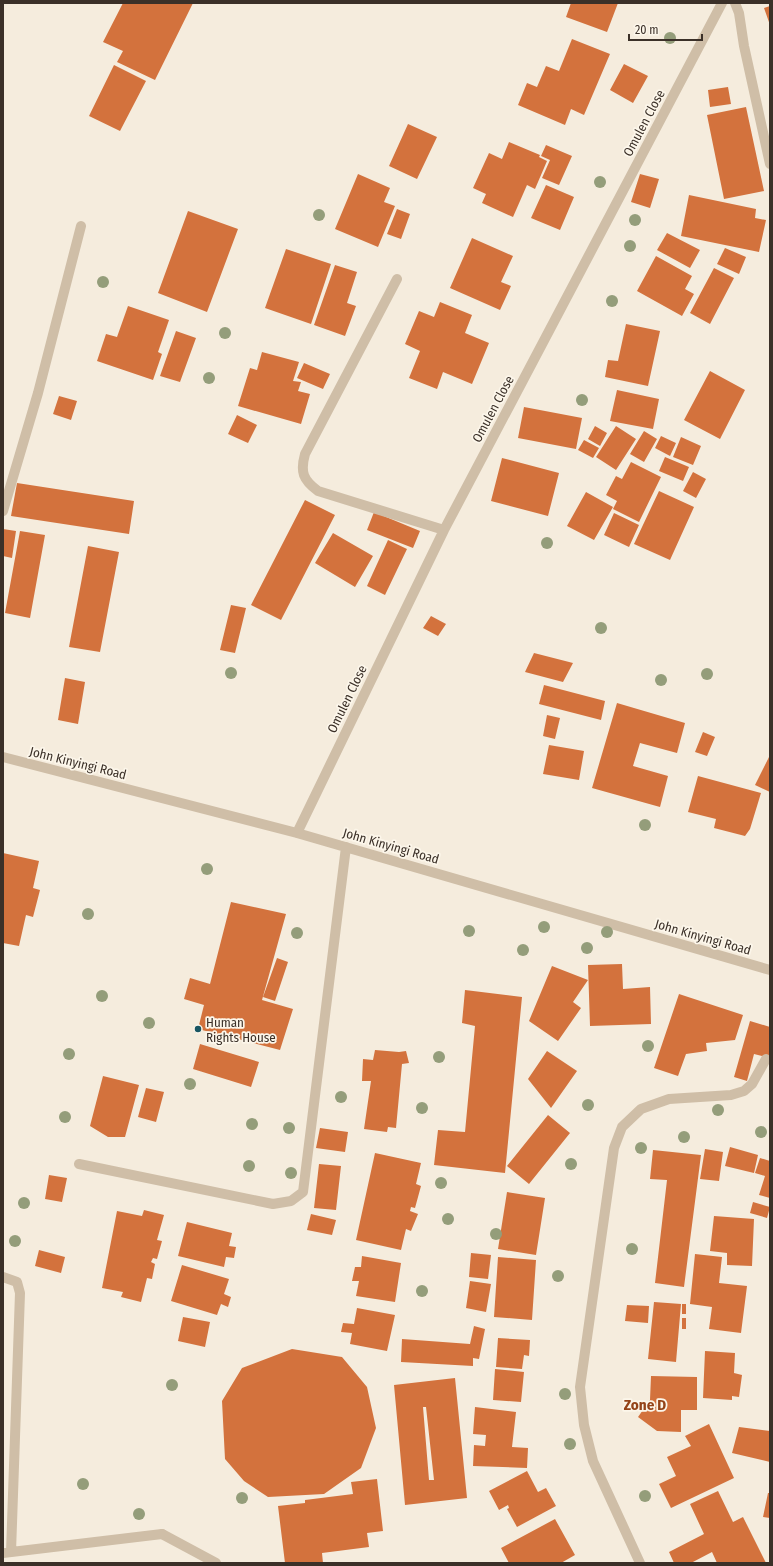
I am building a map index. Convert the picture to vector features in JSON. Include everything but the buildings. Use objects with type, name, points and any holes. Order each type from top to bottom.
[{"type":"street","name":"Omulen Close","points":[[297,833],[444,530],[722,3]]},
{"type":"street","points":[[736,3],[770,164]]},
{"type":"street","points":[[3,511],[38,393],[81,226]]},
{"type":"street","points":[[397,279],[305,454],[302,464],[304,475],[308,483],[318,491],[444,530]]},
{"type":"street","name":"John Kinyingi Road","points":[[3,757],[297,833],[770,970]]},
{"type":"street","points":[[79,1164],[273,1204],[291,1201],[303,1192],[346,847]]},
{"type":"street","points":[[640,1563],[593,1461],[584,1426],[580,1387],[614,1148],[622,1128],[640,1109],[669,1099],[731,1095],[744,1091],[752,1084],[766,1059]]},
{"type":"street","points":[[3,1277],[17,1282],[20,1293],[7,1552],[162,1534],[216,1563]]},
{"type":"place","name":"Human Rights House","points":[[198,1029]]},
{"type":"district","name":"Zone D","points":[[645,1405]]}]
